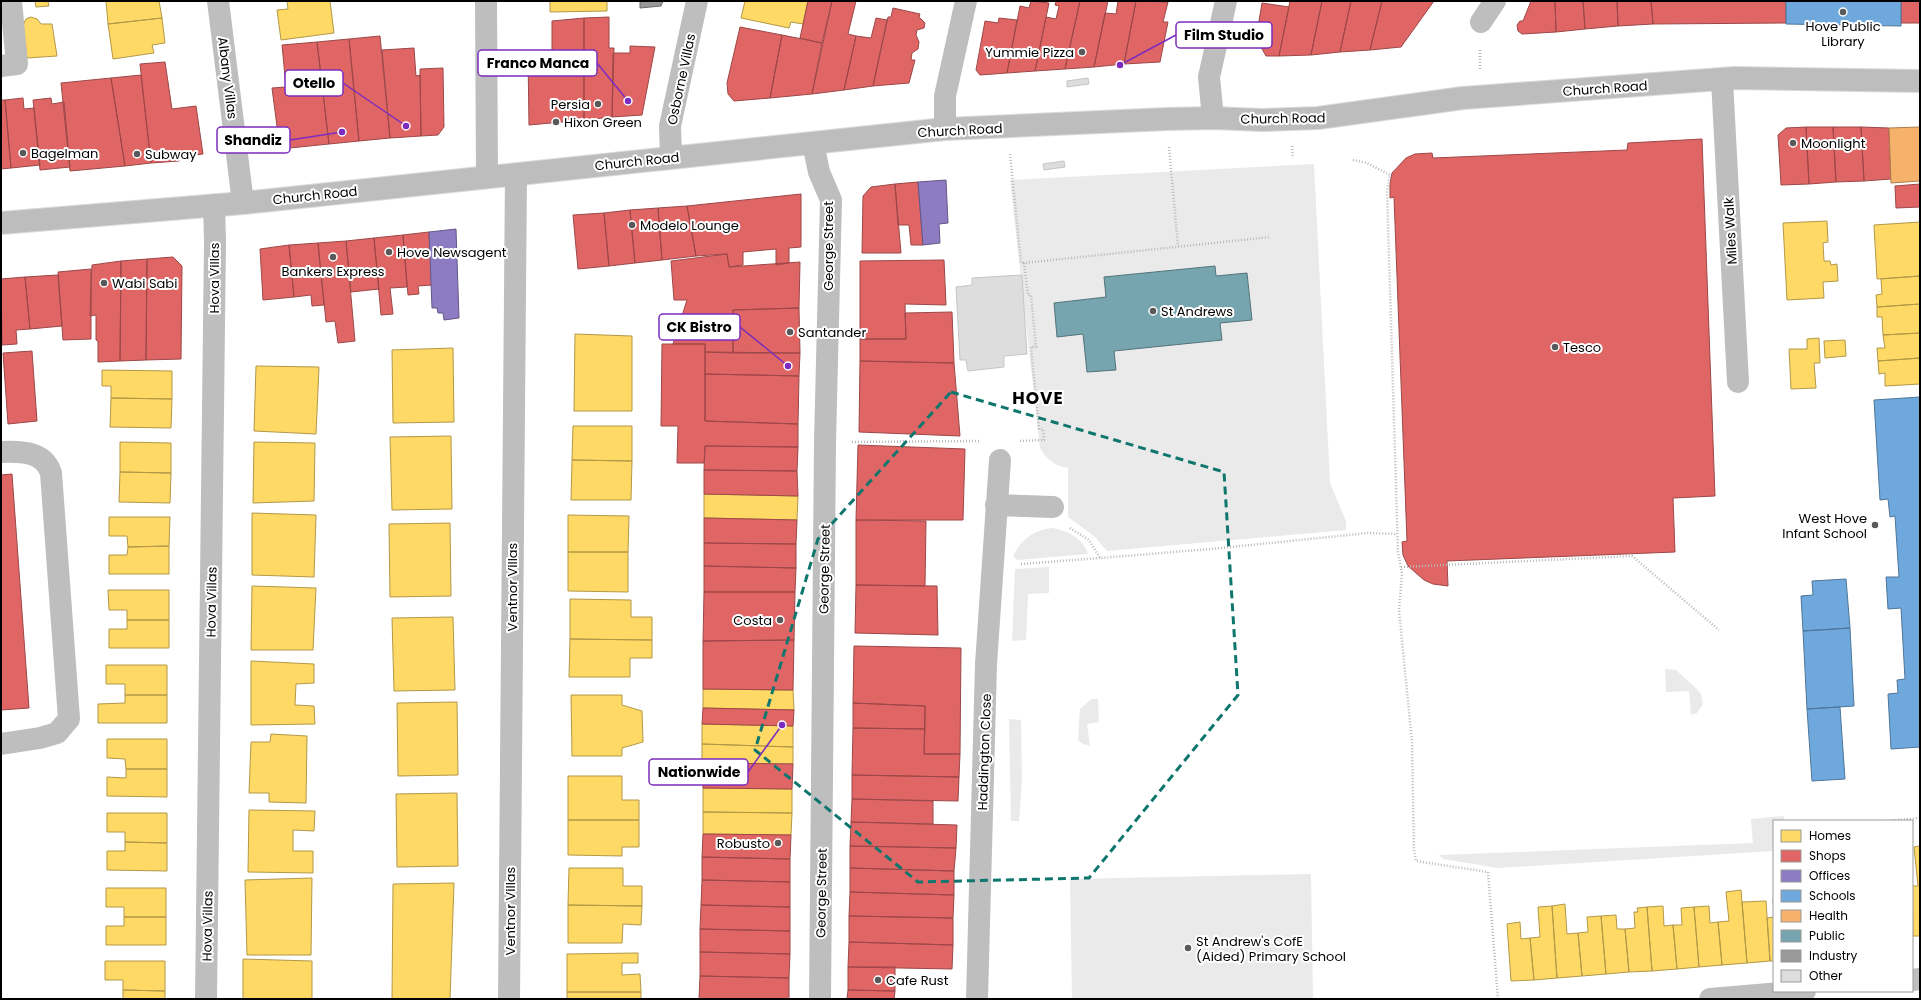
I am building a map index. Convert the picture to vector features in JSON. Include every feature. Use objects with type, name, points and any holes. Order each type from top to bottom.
[{"type":"main road","name":"Church Road","points":[[1,223],[243,203],[945,129],[1213,118],[1262,120],[1318,118],[1480,96],[1735,78],[1920,81]]},
{"type":"street","points":[[1,66],[17,64],[11,1]]},
{"type":"street","name":"Albany Villas","points":[[218,1],[243,203]]},
{"type":"street","points":[[486,1],[487,177]]},
{"type":"street","name":"Osborne Villas","points":[[672,157],[670,126],[697,1]]},
{"type":"street","points":[[945,129],[945,96],[966,1]]},
{"type":"street","points":[[1213,118],[1209,77],[1226,1]]},
{"type":"street","points":[[1481,22],[1495,1]]},
{"type":"street","name":"Miles Walk","points":[[1722,80],[1738,382]]},
{"type":"street","name":"George Street","points":[[813,143],[818,172],[831,200],[825,442],[820,999]]},
{"type":"street","name":"Ventnor Villas","points":[[509,999],[516,175]]},
{"type":"street","name":"Hova Villas","points":[[206,999],[215,241],[214,205]]},
{"type":"street","points":[[1,452],[17,451],[34,455],[45,461],[51,473],[69,719],[57,733],[40,738],[1,744]]},
{"type":"street","name":"Haddington Close","points":[[977,999],[986,672],[1000,460]]},
{"type":"street","points":[[996,505],[1053,507]]},
{"type":"street","points":[[1710,999],[1757,997],[1797,992]]},
{"type":"path","points":[[1480,96],[1481,22]]},
{"type":"path","points":[[1170,160],[1178,246]]},
{"type":"path","points":[[1353,160],[1367,163],[1390,175],[1387,191],[1397,534],[1402,574],[1399,610],[1412,742],[1413,813],[1416,861],[1488,872],[1498,999]]},
{"type":"path","points":[[1012,171],[1021,263],[1270,237]]},
{"type":"path","points":[[1024,262],[1028,295],[1032,295],[1036,347],[1031,347],[1039,429],[1043,429],[1044,440]]},
{"type":"path","points":[[825,442],[985,442]]},
{"type":"path","points":[[1053,507],[1063,508],[1062,523],[1089,540],[1100,558]]},
{"type":"path","points":[[992,566],[1211,549],[1368,533],[1397,534]]},
{"type":"path","points":[[1401,567],[1632,556],[1720,630]]},
{"type":"path","points":[[1897,820],[1920,818]]},
{"type":"highlighted area","points":[[951,392],[1224,472],[1238,695],[1089,878],[918,882],[755,750],[818,539]]},
{"type":"shaded area","points":[[1314,164],[1330,483],[1346,521],[1346,530],[1107,551],[1094,536],[1068,517],[1068,468],[1052,462],[1040,448],[1010,180]]},
{"type":"shaded area","points":[[1052,528],[1074,536],[1083,544],[1088,554],[1017,560],[1013,556],[1016,550],[1028,537],[1039,531]]},
{"type":"shaded area","points":[[1049,567],[1049,593],[1028,594],[1026,640],[1012,641],[1015,569]]},
{"type":"shaded area","points":[[1665,669],[1676,670],[1701,694],[1703,704],[1697,713],[1691,715],[1689,691],[1666,692]]},
{"type":"shaded area","points":[[1091,699],[1098,699],[1099,722],[1087,724],[1090,746],[1083,744],[1078,740],[1080,709]]},
{"type":"shaded area","points":[[1009,719],[1021,720],[1022,781],[1019,821],[1011,821]]},
{"type":"shaded area","points":[[1784,816],[1784,820],[1773,820],[1773,851],[1498,868],[1443,859],[1439,855],[1753,843],[1751,819]]},
{"type":"shaded area","points":[[1311,874],[1313,999],[1072,999],[1070,879]]},
{"type":"building: Homes","points":[[35,1],[48,1],[49,6],[36,7]]},
{"type":"building: Homes","points":[[106,1],[159,1],[162,18],[108,24]]},
{"type":"building: Homes","points":[[287,1],[330,1],[334,33],[281,40],[277,10],[288,9]]},
{"type":"building: Homes","points":[[550,1],[607,1],[607,11],[550,12]]},
{"type":"building: Homes","points":[[745,1],[808,1],[803,24],[791,22],[789,28],[741,18]]},
{"type":"building: Homes","points":[[31,17],[37,19],[41,24],[52,24],[57,56],[27,58],[23,25],[26,19]]},
{"type":"building: Homes","points":[[162,18],[165,43],[152,45],[154,53],[113,59],[108,24]]},
{"type":"building: Homes","points":[[1827,221],[1828,242],[1823,243],[1824,261],[1830,261],[1831,265],[1837,264],[1838,281],[1823,282],[1824,298],[1787,300],[1783,223]]},
{"type":"building: Homes","points":[[1920,222],[1920,276],[1877,279],[1874,225]]},
{"type":"building: Homes","points":[[1920,276],[1920,304],[1877,307],[1876,295],[1882,294],[1881,279]]},
{"type":"building: Homes","points":[[1920,304],[1920,333],[1883,335],[1882,317],[1877,317],[1877,307]]},
{"type":"building: Homes","points":[[1920,333],[1920,358],[1878,361],[1877,348],[1885,348],[1883,335]]},
{"type":"building: Homes","points":[[575,334],[632,336],[632,411],[574,411]]},
{"type":"building: Homes","points":[[1819,338],[1820,363],[1814,363],[1816,388],[1791,389],[1789,349],[1807,349],[1807,339]]},
{"type":"building: Homes","points":[[1845,340],[1846,356],[1825,358],[1824,341]]},
{"type":"building: Homes","points":[[453,348],[454,422],[393,423],[392,350]]},
{"type":"building: Homes","points":[[1920,358],[1920,384],[1885,386],[1885,373],[1879,374],[1878,361]]},
{"type":"building: Homes","points":[[256,366],[319,367],[316,434],[254,431]]},
{"type":"building: Homes","points":[[102,370],[172,371],[172,399],[111,398],[111,386],[102,386]]},
{"type":"building: Homes","points":[[111,398],[172,399],[171,428],[110,427]]},
{"type":"building: Homes","points":[[573,426],[632,426],[632,461],[572,460]]},
{"type":"building: Homes","points":[[451,436],[452,509],[392,510],[390,437]]},
{"type":"building: Homes","points":[[120,442],[171,443],[171,473],[120,472]]},
{"type":"building: Homes","points":[[254,442],[315,443],[314,501],[253,503]]},
{"type":"building: Homes","points":[[572,460],[632,461],[631,500],[571,500]]},
{"type":"building: Homes","points":[[120,472],[171,473],[170,503],[119,502]]},
{"type":"building: Homes","points":[[704,494],[798,496],[797,520],[704,518]]},
{"type":"building: Homes","points":[[252,513],[316,515],[314,577],[252,575]]},
{"type":"building: Homes","points":[[568,515],[629,516],[628,552],[568,552]]},
{"type":"building: Homes","points":[[109,517],[170,517],[169,546],[128,547],[127,536],[109,536]]},
{"type":"building: Homes","points":[[450,523],[451,596],[390,597],[389,524]]},
{"type":"building: Homes","points":[[169,546],[169,574],[109,574],[109,555],[127,555],[128,547]]},
{"type":"building: Homes","points":[[568,552],[628,552],[628,592],[568,591]]},
{"type":"building: Homes","points":[[252,586],[316,588],[313,650],[251,650]]},
{"type":"building: Homes","points":[[108,590],[169,590],[169,620],[127,620],[127,610],[109,610]]},
{"type":"building: Homes","points":[[570,599],[631,600],[631,617],[652,617],[652,640],[570,639]]},
{"type":"building: Homes","points":[[453,617],[455,690],[394,691],[392,618]]},
{"type":"building: Homes","points":[[127,620],[169,620],[169,648],[109,648],[109,629],[127,629]]},
{"type":"building: Homes","points":[[570,639],[652,640],[652,658],[630,658],[630,677],[569,677]]},
{"type":"building: Homes","points":[[251,661],[314,664],[314,683],[296,684],[295,705],[314,706],[315,724],[251,725]]},
{"type":"building: Homes","points":[[106,665],[167,665],[167,695],[125,695],[125,684],[106,684]]},
{"type":"building: Homes","points":[[703,689],[793,690],[794,710],[703,708]]},
{"type":"building: Homes","points":[[125,695],[167,695],[167,723],[98,723],[98,704],[125,703]]},
{"type":"building: Homes","points":[[571,695],[622,695],[622,705],[642,711],[643,742],[622,748],[622,756],[572,756]]},
{"type":"building: Homes","points":[[457,702],[458,775],[398,776],[397,703]]},
{"type":"building: Homes","points":[[702,724],[793,726],[793,747],[702,744]]},
{"type":"building: Homes","points":[[271,734],[307,736],[306,803],[269,802],[269,793],[249,793],[251,742],[270,742]]},
{"type":"building: Homes","points":[[107,739],[167,739],[167,769],[126,769],[125,759],[107,758]]},
{"type":"building: Homes","points":[[702,744],[793,747],[793,764],[702,763]]},
{"type":"building: Homes","points":[[126,769],[167,769],[167,797],[107,796],[107,777],[126,778]]},
{"type":"building: Homes","points":[[568,776],[622,776],[622,800],[639,800],[639,820],[568,820]]},
{"type":"building: Homes","points":[[703,788],[792,789],[792,813],[703,812]]},
{"type":"building: Homes","points":[[457,793],[458,866],[397,867],[396,794]]},
{"type":"building: Homes","points":[[249,810],[315,811],[314,831],[293,830],[293,851],[313,851],[313,873],[248,872]]},
{"type":"building: Homes","points":[[703,812],[792,813],[791,835],[703,834]]},
{"type":"building: Homes","points":[[107,813],[167,813],[167,843],[125,842],[125,832],[107,832]]},
{"type":"building: Homes","points":[[568,820],[639,820],[639,847],[622,847],[622,856],[568,855]]},
{"type":"building: Homes","points":[[125,842],[167,843],[167,871],[107,870],[107,851],[125,851]]},
{"type":"building: Homes","points":[[1920,846],[1920,936],[1913,936],[1913,886],[1918,886],[1914,847]]},
{"type":"building: Homes","points":[[569,868],[623,868],[623,886],[642,886],[642,906],[568,905]]},
{"type":"building: Homes","points":[[312,878],[311,955],[247,955],[245,880]]},
{"type":"building: Homes","points":[[454,883],[450,999],[392,999],[393,884]]},
{"type":"building: Homes","points":[[106,888],[166,888],[166,917],[124,917],[124,907],[106,907]]},
{"type":"building: Homes","points":[[1741,890],[1747,963],[1722,965],[1718,922],[1729,921],[1726,892]]},
{"type":"building: Homes","points":[[1766,901],[1770,961],[1747,963],[1742,902]]},
{"type":"building: Homes","points":[[1565,904],[1567,934],[1578,933],[1582,976],[1557,978],[1552,906]]},
{"type":"building: Homes","points":[[568,905],[642,906],[641,925],[623,924],[622,943],[568,943]]},
{"type":"building: Homes","points":[[1552,906],[1557,978],[1534,980],[1530,938],[1540,937],[1538,907]]},
{"type":"building: Homes","points":[[1663,906],[1664,926],[1673,925],[1677,969],[1652,971],[1647,907]]},
{"type":"building: Homes","points":[[1709,906],[1710,923],[1718,922],[1722,965],[1699,967],[1694,907]]},
{"type":"building: Homes","points":[[1647,907],[1652,971],[1629,972],[1625,929],[1635,928],[1634,912],[1638,912],[1637,908]]},
{"type":"building: Homes","points":[[1694,907],[1699,967],[1677,969],[1673,925],[1682,925],[1681,908]]},
{"type":"building: Homes","points":[[1616,915],[1617,929],[1625,929],[1629,972],[1606,974],[1601,916]]},
{"type":"building: Homes","points":[[1601,916],[1606,974],[1582,976],[1578,933],[1588,932],[1587,917]]},
{"type":"building: Homes","points":[[124,917],[166,917],[166,945],[106,945],[106,926],[124,926]]},
{"type":"building: Homes","points":[[1773,917],[1773,961],[1770,961],[1767,918]]},
{"type":"building: Homes","points":[[1520,922],[1521,939],[1530,938],[1534,980],[1511,981],[1507,924]]},
{"type":"building: Homes","points":[[638,953],[638,963],[622,963],[622,975],[640,974],[641,992],[567,992],[567,954]]},
{"type":"building: Homes","points":[[243,959],[312,961],[312,999],[243,999]]},
{"type":"building: Homes","points":[[105,961],[165,961],[165,991],[123,990],[123,980],[105,980]]},
{"type":"building: Homes","points":[[123,990],[165,991],[165,999],[123,999]]},
{"type":"building: Homes","points":[[567,992],[641,992],[641,999],[567,999]]},
{"type":"building: Shops","points":[[808,1],[832,1],[822,43],[800,38]]},
{"type":"building: Shops","points":[[832,1],[856,1],[848,34],[856,36],[844,90],[812,94]]},
{"type":"building: Shops","points":[[1031,1],[1049,3],[1035,71],[1007,73],[1020,6],[1029,8]]},
{"type":"building: Shops","points":[[1056,1],[1080,1],[1065,69],[1035,71],[1046,17],[1056,19],[1059,6],[1055,5]]},
{"type":"building: Shops","points":[[1080,1],[1108,1],[1094,67],[1065,69]]},
{"type":"building: Shops","points":[[1118,1],[1136,1],[1124,64],[1094,67],[1105,13],[1116,14]]},
{"type":"building: Shops","points":[[1136,1],[1168,2],[1163,22],[1168,22],[1160,62],[1124,64]]},
{"type":"building: Shops","points":[[1290,1],[1322,1],[1311,55],[1279,56]]},
{"type":"building: Shops","points":[[1322,1],[1351,1],[1340,52],[1311,55]]},
{"type":"building: Shops","points":[[1351,1],[1382,1],[1370,50],[1340,52]]},
{"type":"building: Shops","points":[[1382,1],[1434,1],[1401,47],[1370,50]]},
{"type":"building: Shops","points":[[1531,1],[1555,1],[1556,32],[1522,34],[1518,31],[1517,25],[1520,21],[1523,21]]},
{"type":"building: Shops","points":[[1555,1],[1583,1],[1585,29],[1556,32]]},
{"type":"building: Shops","points":[[1583,1],[1617,1],[1618,26],[1585,29]]},
{"type":"building: Shops","points":[[1617,1],[1651,1],[1653,24],[1618,26]]},
{"type":"building: Shops","points":[[1651,1],[1786,1],[1786,23],[1653,24]]},
{"type":"building: Shops","points":[[1901,1],[1920,1],[1920,23],[1901,23]]},
{"type":"building: Shops","points":[[1262,3],[1289,7],[1279,56],[1266,56],[1261,47],[1255,45]]},
{"type":"building: Shops","points":[[893,8],[920,14],[919,17],[925,23],[924,28],[917,30],[916,35],[919,42],[918,49],[912,53],[911,60],[915,60],[909,83],[873,86],[888,17],[891,17]]},
{"type":"building: Shops","points":[[609,17],[609,48],[614,48],[612,117],[584,120],[584,18]]},
{"type":"building: Shops","points":[[584,18],[584,120],[529,125],[528,56],[552,54],[552,21]]},
{"type":"building: Shops","points":[[876,18],[887,20],[873,86],[844,90],[856,36],[871,38]]},
{"type":"building: Shops","points":[[999,18],[1017,20],[1007,73],[980,75],[976,70],[985,21],[998,23]]},
{"type":"building: Shops","points":[[740,27],[782,35],[770,98],[734,101],[728,94],[727,83]]},
{"type":"building: Shops","points":[[782,35],[822,43],[812,94],[770,98]]},
{"type":"building: Shops","points":[[380,36],[390,138],[359,141],[349,39]]},
{"type":"building: Shops","points":[[349,39],[359,141],[329,144],[317,42]]},
{"type":"building: Shops","points":[[317,42],[329,144],[280,149],[272,88],[286,87],[282,45]]},
{"type":"building: Shops","points":[[630,46],[655,47],[642,115],[612,117],[613,53],[630,53]]},
{"type":"building: Shops","points":[[414,48],[416,76],[420,75],[421,136],[390,138],[382,50]]},
{"type":"building: Shops","points":[[165,62],[172,109],[196,106],[203,154],[179,157],[179,161],[151,163],[140,64]]},
{"type":"building: Shops","points":[[443,68],[444,127],[438,135],[421,136],[420,69]]},
{"type":"building: Shops","points":[[141,75],[151,163],[125,166],[111,78]]},
{"type":"building: Shops","points":[[111,78],[125,166],[70,171],[61,83]]},
{"type":"building: Shops","points":[[23,98],[24,109],[34,108],[40,165],[11,168],[5,100]]},
{"type":"building: Shops","points":[[51,98],[52,104],[64,102],[70,167],[40,170],[33,100]]},
{"type":"building: Shops","points":[[1,100],[5,100],[11,168],[1,169]]},
{"type":"building: Shops","points":[[1806,127],[1809,184],[1781,185],[1778,135],[1786,128]]},
{"type":"building: Shops","points":[[1806,127],[1833,127],[1836,182],[1809,184]]},
{"type":"building: Shops","points":[[1833,127],[1861,127],[1864,181],[1836,182]]},
{"type":"building: Shops","points":[[1861,127],[1889,128],[1891,179],[1864,181]]},
{"type":"building: Shops","name":"Tesco","points":[[1702,139],[1715,496],[1673,498],[1675,552],[1447,561],[1448,586],[1433,584],[1424,580],[1408,566],[1403,555],[1402,542],[1407,541],[1394,197],[1390,198],[1392,173],[1406,158],[1415,154],[1432,153],[1433,158],[1627,150],[1628,143]]},
{"type":"building: Shops","points":[[918,182],[923,245],[911,245],[909,225],[898,225],[895,184]]},
{"type":"building: Shops","points":[[895,184],[901,253],[862,253],[863,196],[871,187]]},
{"type":"building: Shops","points":[[1920,184],[1920,207],[1896,208],[1895,186]]},
{"type":"building: Shops","points":[[801,194],[801,247],[789,248],[789,263],[776,265],[776,249],[743,252],[743,265],[729,267],[727,254],[696,256],[687,206]]},
{"type":"building: Shops","points":[[687,206],[696,256],[662,260],[658,208]]},
{"type":"building: Shops","points":[[658,208],[662,260],[635,263],[630,210]]},
{"type":"building: Shops","points":[[630,210],[635,263],[609,266],[604,213]]},
{"type":"building: Shops","points":[[604,213],[609,266],[578,269],[573,215]]},
{"type":"building: Shops","points":[[429,232],[432,285],[418,286],[419,294],[408,295],[403,235]]},
{"type":"building: Shops","points":[[403,235],[407,287],[390,288],[393,314],[381,315],[374,238]]},
{"type":"building: Shops","points":[[374,238],[379,289],[351,292],[346,241]]},
{"type":"building: Shops","points":[[346,241],[355,341],[338,343],[335,321],[326,322],[318,243]]},
{"type":"building: Shops","points":[[318,243],[324,305],[312,306],[311,295],[294,297],[289,245]]},
{"type":"building: Shops","points":[[289,245],[294,297],[263,300],[260,249]]},
{"type":"building: Shops","points":[[727,254],[729,267],[800,262],[799,308],[733,310],[733,353],[705,352],[705,344],[673,344],[687,300],[674,300],[671,261]]},
{"type":"building: Shops","points":[[173,257],[182,266],[181,359],[146,360],[147,259]]},
{"type":"building: Shops","points":[[147,259],[146,360],[120,361],[121,261]]},
{"type":"building: Shops","points":[[944,260],[946,305],[905,304],[906,339],[860,339],[860,261]]},
{"type":"building: Shops","points":[[121,261],[120,361],[98,362],[96,315],[90,316],[92,265]]},
{"type":"building: Shops","points":[[91,269],[91,339],[63,340],[58,272]]},
{"type":"building: Shops","points":[[58,275],[62,326],[30,329],[25,277]]},
{"type":"building: Shops","points":[[25,277],[30,329],[16,330],[17,344],[2,345],[1,279]]},
{"type":"building: Shops","points":[[799,308],[800,353],[733,353],[733,310]]},
{"type":"building: Shops","points":[[952,312],[954,363],[860,361],[860,339],[906,339],[905,313]]},
{"type":"building: Shops","points":[[662,344],[705,344],[705,421],[798,424],[798,447],[705,446],[704,463],[677,463],[678,426],[661,426]]},
{"type":"building: Shops","points":[[32,351],[37,421],[8,424],[3,353]]},
{"type":"building: Shops","points":[[705,352],[800,353],[799,376],[705,374]]},
{"type":"building: Shops","points":[[860,361],[954,363],[960,436],[859,432]]},
{"type":"building: Shops","points":[[705,374],[799,376],[798,424],[705,421]]},
{"type":"building: Shops","points":[[858,445],[965,449],[963,520],[856,520]]},
{"type":"building: Shops","points":[[705,446],[798,447],[797,471],[704,470]]},
{"type":"building: Shops","points":[[704,470],[797,471],[798,496],[704,494]]},
{"type":"building: Shops","points":[[12,474],[29,708],[1,710],[1,475]]},
{"type":"building: Shops","points":[[704,518],[797,520],[796,544],[704,543]]},
{"type":"building: Shops","points":[[856,520],[926,521],[925,586],[856,585]]},
{"type":"building: Shops","points":[[704,543],[796,544],[796,568],[704,566]]},
{"type":"building: Shops","points":[[704,566],[796,568],[795,592],[704,592]]},
{"type":"building: Shops","points":[[856,585],[937,586],[938,635],[855,633]]},
{"type":"building: Shops","points":[[704,592],[795,592],[794,640],[703,641]]},
{"type":"building: Shops","points":[[794,640],[793,690],[703,689],[703,641]]},
{"type":"building: Shops","points":[[854,646],[961,648],[960,754],[924,754],[925,706],[853,703]]},
{"type":"building: Shops","points":[[853,703],[925,706],[925,729],[853,728]]},
{"type":"building: Shops","points":[[703,708],[794,710],[793,726],[702,724]]},
{"type":"building: Shops","points":[[853,728],[925,729],[924,754],[960,754],[959,777],[852,775]]},
{"type":"building: Shops","points":[[702,763],[793,764],[792,789],[703,788]]},
{"type":"building: Shops","points":[[852,775],[959,777],[958,801],[852,799]]},
{"type":"building: Shops","points":[[852,799],[933,801],[933,824],[851,822]]},
{"type":"building: Shops","points":[[851,822],[957,825],[956,848],[850,846]]},
{"type":"building: Shops","points":[[703,834],[791,835],[790,859],[702,857]]},
{"type":"building: Shops","points":[[850,846],[956,848],[954,871],[850,868]]},
{"type":"building: Shops","points":[[702,857],[790,859],[790,882],[702,880]]},
{"type":"building: Shops","points":[[850,868],[954,871],[954,895],[850,892]]},
{"type":"building: Shops","points":[[702,880],[790,882],[790,907],[701,905]]},
{"type":"building: Shops","points":[[850,892],[954,895],[953,918],[849,916]]},
{"type":"building: Shops","points":[[701,905],[790,907],[790,931],[700,929]]},
{"type":"building: Shops","points":[[849,916],[953,918],[953,945],[849,942]]},
{"type":"building: Shops","points":[[700,929],[790,931],[790,954],[700,952]]},
{"type":"building: Shops","points":[[849,942],[953,945],[952,969],[848,967]]},
{"type":"building: Shops","points":[[700,952],[790,954],[789,978],[700,976]]},
{"type":"building: Shops","points":[[848,967],[895,967],[895,991],[848,990]]},
{"type":"building: Shops","points":[[700,976],[789,978],[789,999],[699,999]]},
{"type":"building: Shops","points":[[848,990],[895,991],[894,999],[847,999]]},
{"type":"building: Offices","points":[[946,180],[948,223],[939,224],[940,243],[923,245],[918,182]]},
{"type":"building: Offices","points":[[456,229],[459,318],[444,320],[443,313],[438,313],[437,308],[432,308],[429,232]]},
{"type":"building: Schools","name":"Hove Public Library","points":[[1786,1],[1901,1],[1901,26],[1786,24]]},
{"type":"building: Schools","points":[[1920,397],[1920,747],[1891,749],[1888,694],[1898,693],[1897,680],[1905,679],[1901,608],[1888,609],[1886,577],[1899,577],[1895,516],[1890,517],[1888,499],[1880,500],[1874,400]]},
{"type":"building: Schools","points":[[1846,579],[1850,628],[1803,631],[1801,596],[1813,595],[1812,581]]},
{"type":"building: Schools","points":[[1850,628],[1854,706],[1807,709],[1803,631]]},
{"type":"building: Schools","points":[[1840,707],[1845,779],[1812,781],[1807,709]]},
{"type":"building: Health","points":[[1920,127],[1920,181],[1891,183],[1889,128]]},
{"type":"building: Public","name":"St Andrews","points":[[1215,266],[1216,276],[1247,273],[1252,320],[1220,323],[1222,340],[1114,351],[1116,370],[1087,372],[1083,334],[1057,337],[1054,303],[1106,297],[1104,277]]},
{"type":"building: Industry","points":[[640,1],[663,1],[661,6],[640,8]]},
{"type":"building: Other","points":[[1088,78],[1089,84],[1067,87],[1067,81]]},
{"type":"building: Other","points":[[1064,161],[1065,167],[1044,170],[1043,164]]},
{"type":"building: Other","points":[[1022,275],[1027,354],[1004,356],[1004,367],[968,371],[966,360],[960,360],[956,287],[972,285],[972,278]]},
{"type":"place","name":"Hove Public Library","points":[[1843,12]]},
{"type":"place","name":"Yummie Pizza","points":[[1082,52]]},
{"type":"place","name":"Film Studio","points":[[1120,65]]},
{"type":"place","name":"Franco Manca","points":[[628,101]]},
{"type":"place","name":"Persia","points":[[598,104]]},
{"type":"place","name":"Hixon Green","points":[[556,122]]},
{"type":"place","name":"Otello","points":[[406,126]]},
{"type":"place","name":"Shandiz","points":[[342,132]]},
{"type":"place","name":"Moonlight","points":[[1793,143]]},
{"type":"place","name":"Bagelman","points":[[23,153]]},
{"type":"place","name":"Subway","points":[[137,154]]},
{"type":"place","name":"Modelo Lounge","points":[[632,225]]},
{"type":"place","name":"Hove Newsagent","points":[[389,252]]},
{"type":"place","name":"Bankers Express","points":[[333,257]]},
{"type":"place","name":"Wabi Sabi","points":[[104,283]]},
{"type":"place","name":"St Andrews","points":[[1153,311]]},
{"type":"place","name":"Santander","points":[[790,332]]},
{"type":"place","name":"Tesco","points":[[1555,347]]},
{"type":"place","name":"CK Bistro","points":[[788,366]]},
{"type":"place","name":"West Hove Infant School","points":[[1875,525]]},
{"type":"place","name":"Costa","points":[[780,620]]},
{"type":"place","name":"Nationwide","points":[[782,725]]},
{"type":"place","name":"Robusto","points":[[778,843]]},
{"type":"place","name":"St Andrew's CofE (Aided) Primary School","points":[[1188,948]]},
{"type":"place","name":"Cafe Rust","points":[[878,980]]},
{"type":"district","name":"HOVE","points":[[1038,398]]}]
